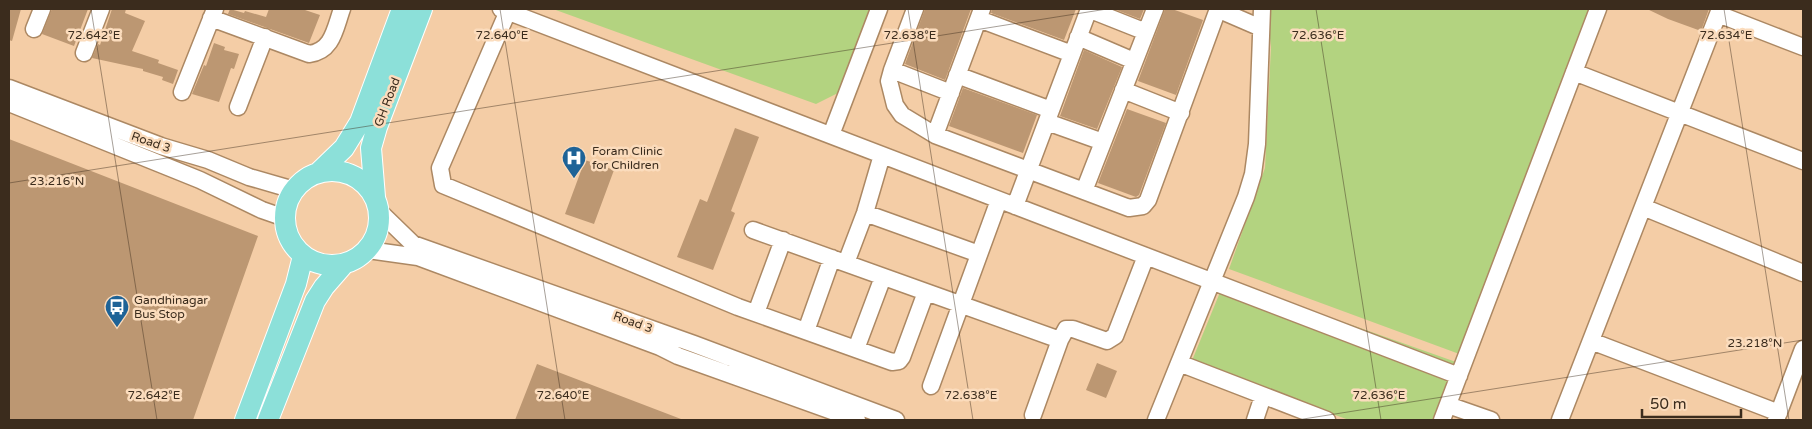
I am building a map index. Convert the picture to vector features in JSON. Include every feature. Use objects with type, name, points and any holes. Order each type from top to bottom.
[{"type":"main road","name":"GH Road","points":[[318,173],[344,148],[360,122],[402,9]]},
{"type":"main road","name":"GH Road","points":[[377,204],[371,148],[377,127],[422,9]]},
{"type":"main road","points":[[332,171],[345,173],[363,182],[377,204],[380,225],[376,238],[368,250],[357,259],[344,264],[330,266],[316,263],[303,256],[293,244],[287,232],[285,218],[288,203],[294,190],[305,180],[318,173],[332,171]]},
{"type":"main road","points":[[245,420],[296,284],[303,256]]},
{"type":"main road","points":[[268,420],[315,301],[324,287],[344,264]]},
{"type":"street","points":[[34,29],[42,9]]},
{"type":"street","points":[[84,54],[101,9]]},
{"type":"street","points":[[182,92],[213,13],[265,38],[309,54],[323,50],[329,44],[342,9]]},
{"type":"street","points":[[831,135],[879,9]]},
{"type":"street","points":[[915,9],[889,82],[895,105],[902,115],[935,135],[1129,208],[1143,206],[1148,200],[1218,9],[1261,28]]},
{"type":"street","points":[[1015,206],[1088,9],[1146,32]]},
{"type":"street","points":[[1084,191],[1155,9]]},
{"type":"street","points":[[1156,420],[1246,197],[1253,174],[1257,144],[1262,9]]},
{"type":"street","points":[[1442,420],[1598,9]]},
{"type":"street","points":[[926,292],[902,357],[899,362],[892,362],[756,313],[443,185],[440,168],[504,10],[1459,376]]},
{"type":"street","points":[[1560,420],[1719,11],[1803,47]]},
{"type":"street","points":[[935,135],[980,14],[1072,54]]},
{"type":"street","points":[[1078,37],[1134,61]]},
{"type":"street","points":[[238,107],[265,38]]},
{"type":"street","points":[[892,70],[950,93]]},
{"type":"street","points":[[1574,72],[1803,161]]},
{"type":"street","points":[[957,75],[1103,142]]},
{"type":"street","name":"Road 3","points":[[9,88],[161,146],[208,160],[249,177],[294,190]]},
{"type":"street","points":[[1123,90],[1181,113]]},
{"type":"street","name":"Road 3","points":[[9,103],[200,180],[262,210],[285,218]]},
{"type":"street","points":[[806,331],[864,212],[882,155]]},
{"type":"street","points":[[931,386],[999,200]]},
{"type":"street","name":"Road 3","points":[[377,204],[413,244],[694,344],[896,420]]},
{"type":"street","points":[[1643,207],[1803,273]]},
{"type":"street","points":[[864,212],[980,254]]},
{"type":"street","points":[[753,230],[1060,340]]},
{"type":"street","points":[[756,313],[783,240]]},
{"type":"street","name":"Road 3","points":[[368,250],[418,257],[660,347],[678,356],[856,420]]},
{"type":"street","points":[[1033,415],[1066,328],[1073,328],[1107,341],[1116,336],[1146,256]]},
{"type":"street","points":[[856,349],[883,276]]},
{"type":"street","points":[[1591,342],[1777,417],[1803,349]]},
{"type":"street","points":[[1179,363],[1317,419]]},
{"type":"street","points":[[1255,420],[1263,396]]},
{"type":"street","points":[[1448,404],[1490,420]]},
{"type":"green space","points":[[553,9],[870,9],[838,93],[816,104]]},
{"type":"green space","points":[[1271,9],[1594,9],[1462,355],[1229,269],[1265,168]]},
{"type":"green space","points":[[1225,280],[1456,362],[1435,420],[1349,420],[1191,363]]},
{"type":"building","points":[[9,9],[21,9],[12,41],[9,40]]},
{"type":"building","points":[[52,9],[88,9],[74,46],[42,34]]},
{"type":"building","points":[[112,9],[126,9],[125,13],[145,21],[132,51],[159,60],[158,63],[178,70],[173,84],[162,80],[163,77],[143,71],[143,69],[92,58],[98,44],[100,45]]},
{"type":"building","points":[[230,9],[266,17],[269,9],[302,9],[320,15],[309,43],[228,14]]},
{"type":"building","points":[[925,9],[971,9],[945,80],[905,64]]},
{"type":"building","points":[[992,9],[1076,9],[1064,40],[991,13]]},
{"type":"building","points":[[1114,9],[1144,9],[1140,19]]},
{"type":"building","points":[[1165,9],[1172,9],[1203,20],[1176,95],[1138,81]]},
{"type":"building","points":[[1647,9],[1709,9],[1701,31]]},
{"type":"building","points":[[214,43],[225,47],[224,50],[239,54],[234,69],[231,68],[219,102],[192,94],[204,65],[206,66]]},
{"type":"building","points":[[1084,50],[1122,67],[1097,129],[1060,116]]},
{"type":"building","points":[[963,88],[1037,115],[1023,153],[949,126]]},
{"type":"building","points":[[1127,109],[1166,123],[1139,195],[1136,197],[1098,183]]},
{"type":"building","points":[[735,128],[759,137],[731,211],[735,213],[713,270],[677,257],[700,199],[707,202]]},
{"type":"building","name":"Gandhinagar Bus Stop","points":[[9,139],[258,236],[193,420],[9,420]]},
{"type":"building","points":[[585,160],[614,170],[594,224],[565,214]]},
{"type":"building","points":[[1097,363],[1117,371],[1106,398],[1086,390]]},
{"type":"building","points":[[537,364],[681,419],[515,420]]},
{"type":"place","name":"Foram Clinic for Children","points":[[574,179]]},
{"type":"place","name":"Gandhinagar Bus Stop","points":[[117,328]]}]
